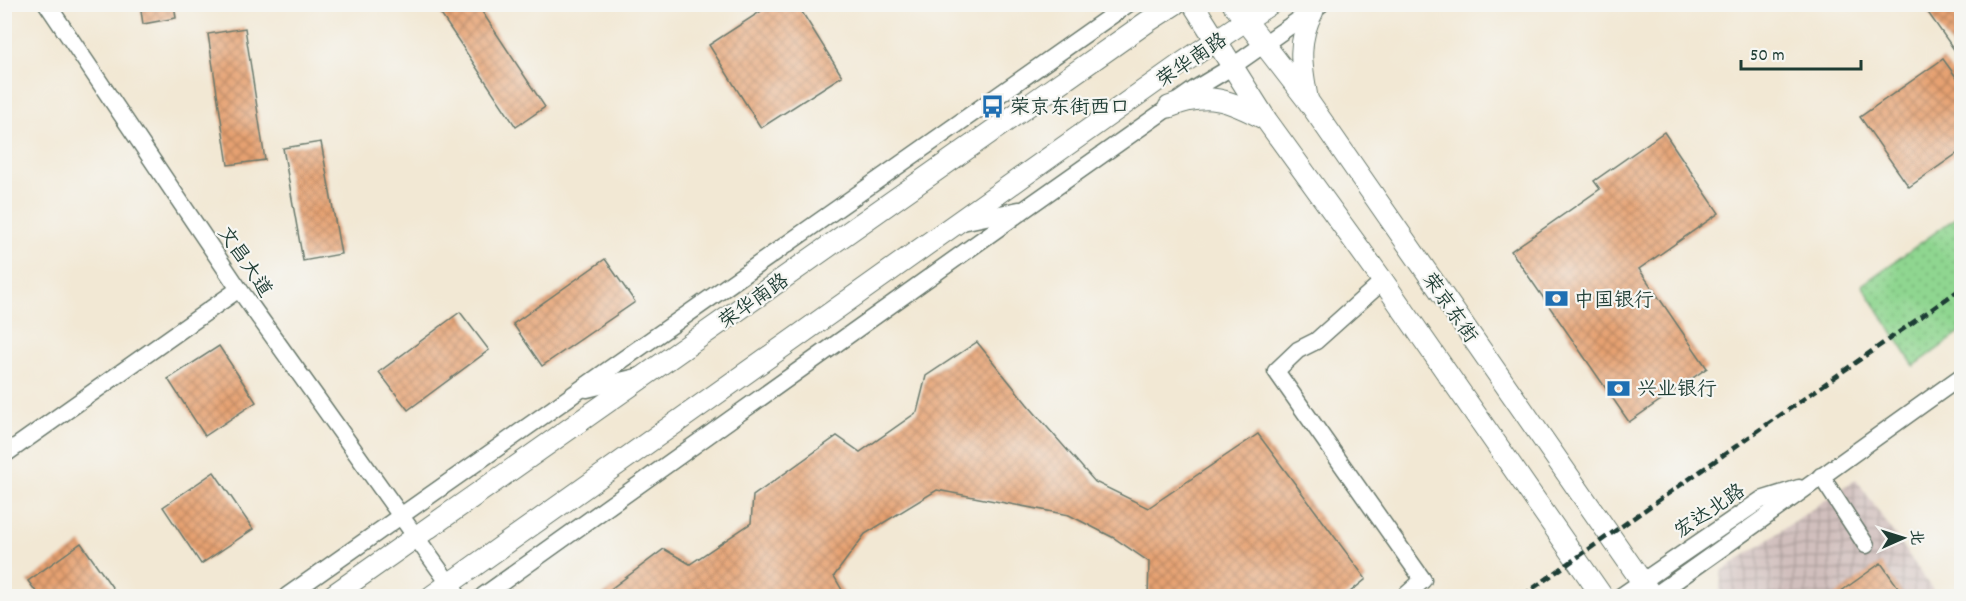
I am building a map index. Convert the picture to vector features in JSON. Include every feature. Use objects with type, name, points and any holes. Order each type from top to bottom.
[{"type":"main road","name":"荣华南路","points":[[332,597],[1175,4]]},
{"type":"main road","name":"荣京东街","points":[[1193,4],[1267,121],[1383,281],[1602,597]]},
{"type":"main road","name":"荣华南路","points":[[432,597],[454,591],[955,224],[1216,41],[1239,13],[1270,4]]},
{"type":"main road","points":[[1308,101],[1302,64],[1302,41],[1304,26],[1317,8]]},
{"type":"main road","name":"荣京东街","points":[[1239,13],[1308,101],[1649,592]]},
{"type":"main road","points":[[1169,107],[1185,101],[1213,98],[1245,108],[1267,121]]},
{"type":"street","name":"文昌大道","points":[[47,4],[239,289],[454,591]]},
{"type":"street","points":[[287,597],[1122,7]]},
{"type":"street","points":[[483,597],[1024,209],[1169,107],[1317,8]]},
{"type":"street","points":[[955,224],[1024,209]]},
{"type":"street","points":[[1383,281],[1316,341],[1299,350],[1276,371],[1423,580],[1405,597]]},
{"type":"street","points":[[4,455],[239,289]]},
{"type":"street","points":[[579,391],[647,375]]},
{"type":"street","name":"宏达北路","points":[[1622,597],[1649,592],[1761,500],[1807,486],[1962,376]]},
{"type":"street","points":[[1821,476],[1866,545]]},
{"type":"shaded area","points":[[1856,479],[1937,596],[1719,596],[1722,571]]},
{"type":"green space","points":[[1961,214],[1961,332],[1914,366],[1862,285]]},
{"type":"building","points":[[140,4],[174,4],[176,18],[143,24]]},
{"type":"building","points":[[434,4],[477,4],[545,107],[516,127]]},
{"type":"building","points":[[772,4],[797,4],[842,76],[761,128],[709,45]]},
{"type":"building","points":[[1922,4],[1962,4],[1962,61]]},
{"type":"building","points":[[245,28],[265,160],[228,165],[208,34]]},
{"type":"building","points":[[1943,59],[1962,85],[1962,150],[1909,187],[1860,117]]},
{"type":"building","points":[[1664,132],[1719,213],[1639,269],[1707,368],[1629,422],[1511,251],[1600,189],[1594,181]]},
{"type":"building","points":[[321,142],[341,254],[303,261],[283,148]]},
{"type":"building","points":[[605,259],[635,302],[542,366],[513,324]]},
{"type":"building","points":[[460,312],[489,350],[408,410],[379,372]]},
{"type":"building","points":[[977,342],[1095,482],[1148,508],[1258,434],[1366,579],[1344,597],[1148,597],[1149,562],[1114,538],[1069,515],[937,490],[865,534],[834,576],[846,597],[600,597],[664,549],[690,564],[751,523],[753,496],[837,436],[860,452],[917,412],[926,376]]},
{"type":"building","points":[[219,346],[256,402],[205,436],[168,379]]},
{"type":"building","points":[[214,472],[253,529],[201,564],[163,507]]},
{"type":"building","points":[[81,543],[119,597],[40,597],[28,581]]},
{"type":"building","points":[[1881,563],[1905,597],[1833,597]]},
{"type":"railway","points":[[1522,596],[1962,288]]},
{"type":"place","name":"荣京东街西口","points":[[992,106]]},
{"type":"place","name":"中国银行","points":[[1556,299]]},
{"type":"place","name":"兴业银行","points":[[1619,388]]}]
